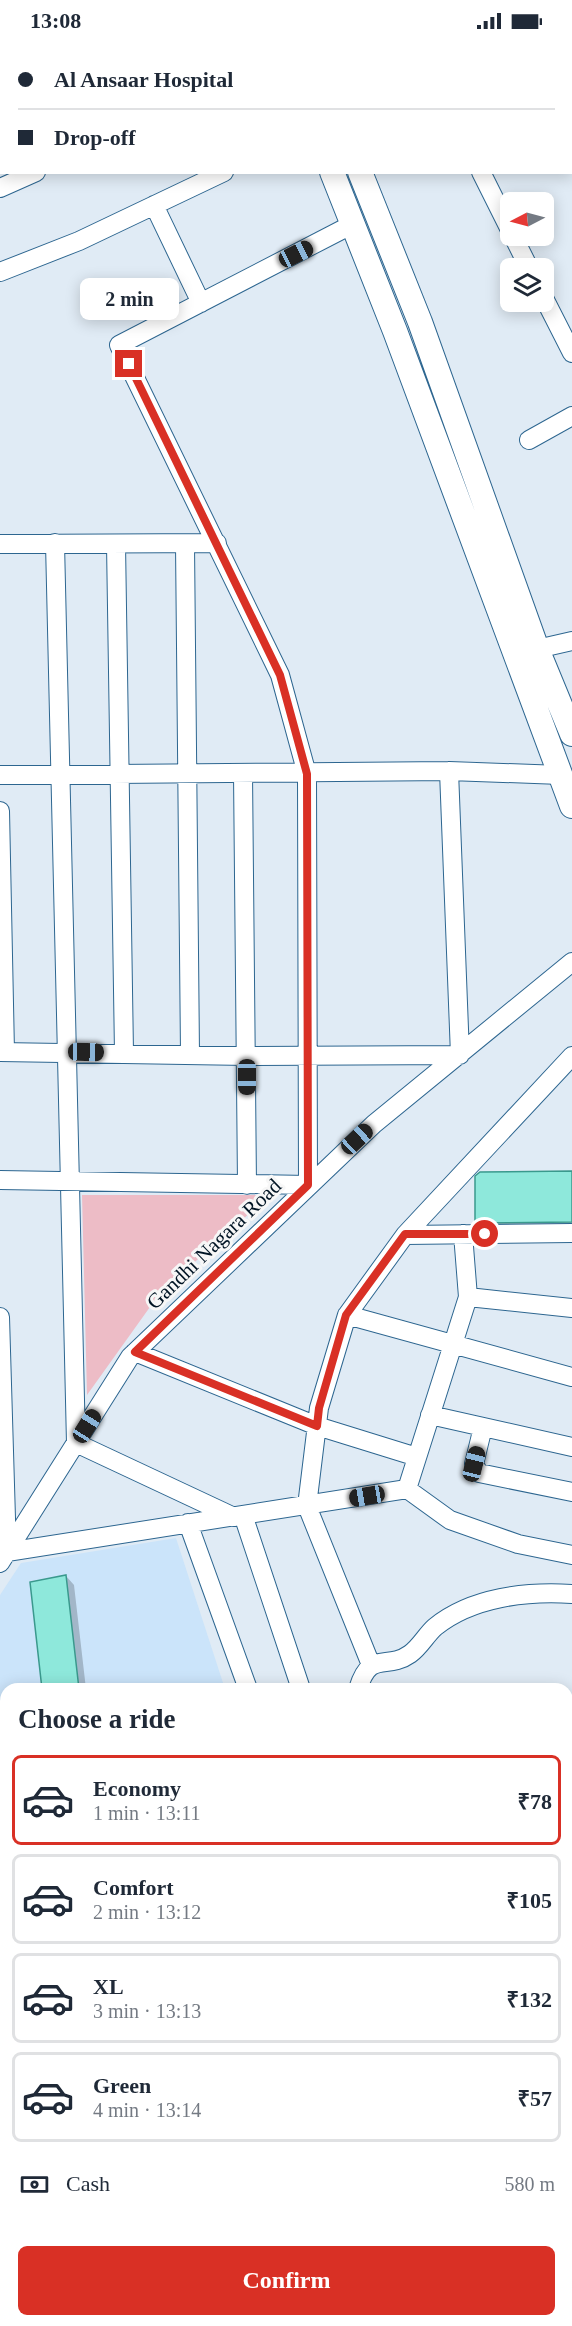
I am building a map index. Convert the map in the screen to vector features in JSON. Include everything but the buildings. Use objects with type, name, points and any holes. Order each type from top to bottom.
[{"type":"main road","points":[[333,174],[572,806]]},
{"type":"main road","points":[[361,174],[420,322],[537,650],[572,734]]},
{"type":"street","points":[[0,188],[32,174]]},
{"type":"street","points":[[0,272],[79,241],[220,174]]},
{"type":"street","points":[[482,174],[500,211]]},
{"type":"street","points":[[154,205],[201,303]]},
{"type":"street","points":[[0,1180],[308,1185],[307,774],[280,675],[119,345],[353,225]]},
{"type":"street","points":[[551,312],[572,353]]},
{"type":"street","points":[[529,440],[572,416]]},
{"type":"street","points":[[55,543],[76,1443],[239,1516],[299,1683]]},
{"type":"street","points":[[0,544],[217,543]]},
{"type":"street","points":[[116,544],[124,1053]]},
{"type":"street","points":[[185,544],[190,1054]]},
{"type":"street","points":[[537,650],[572,641]]},
{"type":"street","points":[[0,776],[449,771],[561,775]]},
{"type":"street","points":[[0,811],[3,1052],[67,1051],[247,1056],[460,1054],[449,771]]},
{"type":"street","points":[[243,773],[247,1185]]},
{"type":"street","name":"Gandhi Nagara Road","points":[[3,1557],[135,1352],[374,1124],[572,962]]},
{"type":"street","points":[[371,1665],[307,1506],[319,1408],[346,1315],[405,1234],[572,1056]]},
{"type":"street","points":[[405,1234],[572,1233]]},
{"type":"street","points":[[407,1489],[468,1297],[463,1234]]},
{"type":"street","points":[[468,1297],[572,1308]]},
{"type":"street","points":[[346,1315],[572,1377]]},
{"type":"street","points":[[0,1317],[3,1557],[188,1523],[407,1489],[450,1520],[518,1544],[572,1555]]},
{"type":"street","points":[[135,1352],[317,1426],[417,1457]]},
{"type":"street","points":[[430,1415],[572,1448]]},
{"type":"street","points":[[483,1427],[474,1464],[479,1473],[572,1492]]},
{"type":"street","points":[[188,1523],[246,1683]]},
{"type":"street","points":[[360,1683],[363,1673],[371,1665],[408,1655],[435,1627],[462,1610],[483,1602],[519,1596],[572,1594]]},
{"type":"shaded area","points":[[82,1195],[270,1195],[160,1293],[87,1395]]},
{"type":"shaded area","points":[[176,1538],[223,1683],[0,1683],[0,1595],[21,1563]]},
{"type":"route","points":[[129,364],[280,675],[307,774],[308,1185],[135,1352],[317,1426],[319,1408],[346,1315],[405,1234],[485,1234]]}]
